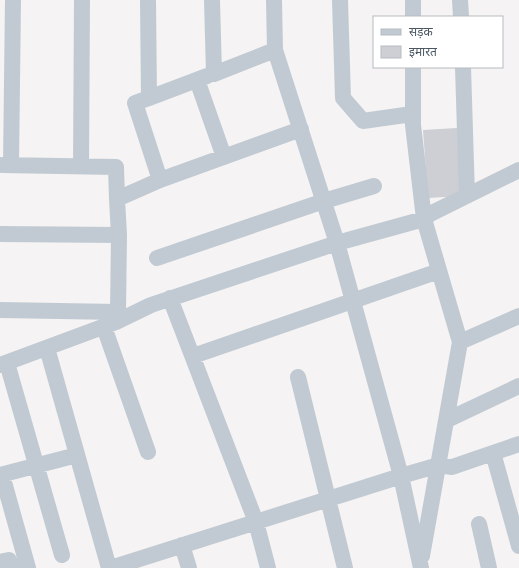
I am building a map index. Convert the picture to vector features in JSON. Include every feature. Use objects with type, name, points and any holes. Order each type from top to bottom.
[{"type":"street","points":[[13,0],[6,91],[6,164],[116,167],[119,235],[113,320],[148,452]]},
{"type":"street","points":[[81,166],[82,0]]},
{"type":"street","points":[[148,0],[149,98]]},
{"type":"street","points":[[212,0],[214,74]]},
{"type":"street","points":[[274,0],[275,50],[337,242],[401,476],[421,566]]},
{"type":"street","points":[[340,0],[343,98],[363,121],[412,114]]},
{"type":"street","points":[[413,0],[413,16]]},
{"type":"street","points":[[460,0],[461,16]]},
{"type":"street","points":[[160,180],[135,103],[275,50]]},
{"type":"street","points":[[413,68],[412,125],[424,219],[460,342],[421,566]]},
{"type":"street","points":[[463,68],[467,196]]},
{"type":"street","points":[[197,80],[224,157]]},
{"type":"street","points":[[117,199],[160,180],[301,129]]},
{"type":"street","points":[[62,555],[36,465],[4,364],[170,298],[337,242],[424,219],[430,214],[519,170]]},
{"type":"street","points":[[157,258],[324,201],[374,186]]},
{"type":"street","points":[[0,234],[119,235]]},
{"type":"street","points":[[193,356],[439,271]]},
{"type":"street","points":[[170,298],[256,522],[268,568]]},
{"type":"street","points":[[0,310],[113,320]]},
{"type":"street","points":[[460,342],[519,316]]},
{"type":"street","points":[[47,348],[77,454],[112,568],[401,476],[439,465],[452,467],[519,444]]},
{"type":"street","points":[[298,377],[345,568]]},
{"type":"street","points":[[447,420],[519,386]]},
{"type":"street","points":[[493,453],[519,546]]},
{"type":"street","points":[[28,568],[1,475],[77,454]]},
{"type":"street","points":[[479,524],[489,568]]},
{"type":"street","points":[[182,545],[189,568]]},
{"type":"street","points":[[0,562],[9,560],[12,568]]},
{"type":"building","points":[[457,128],[462,196],[428,198],[423,130]]}]
